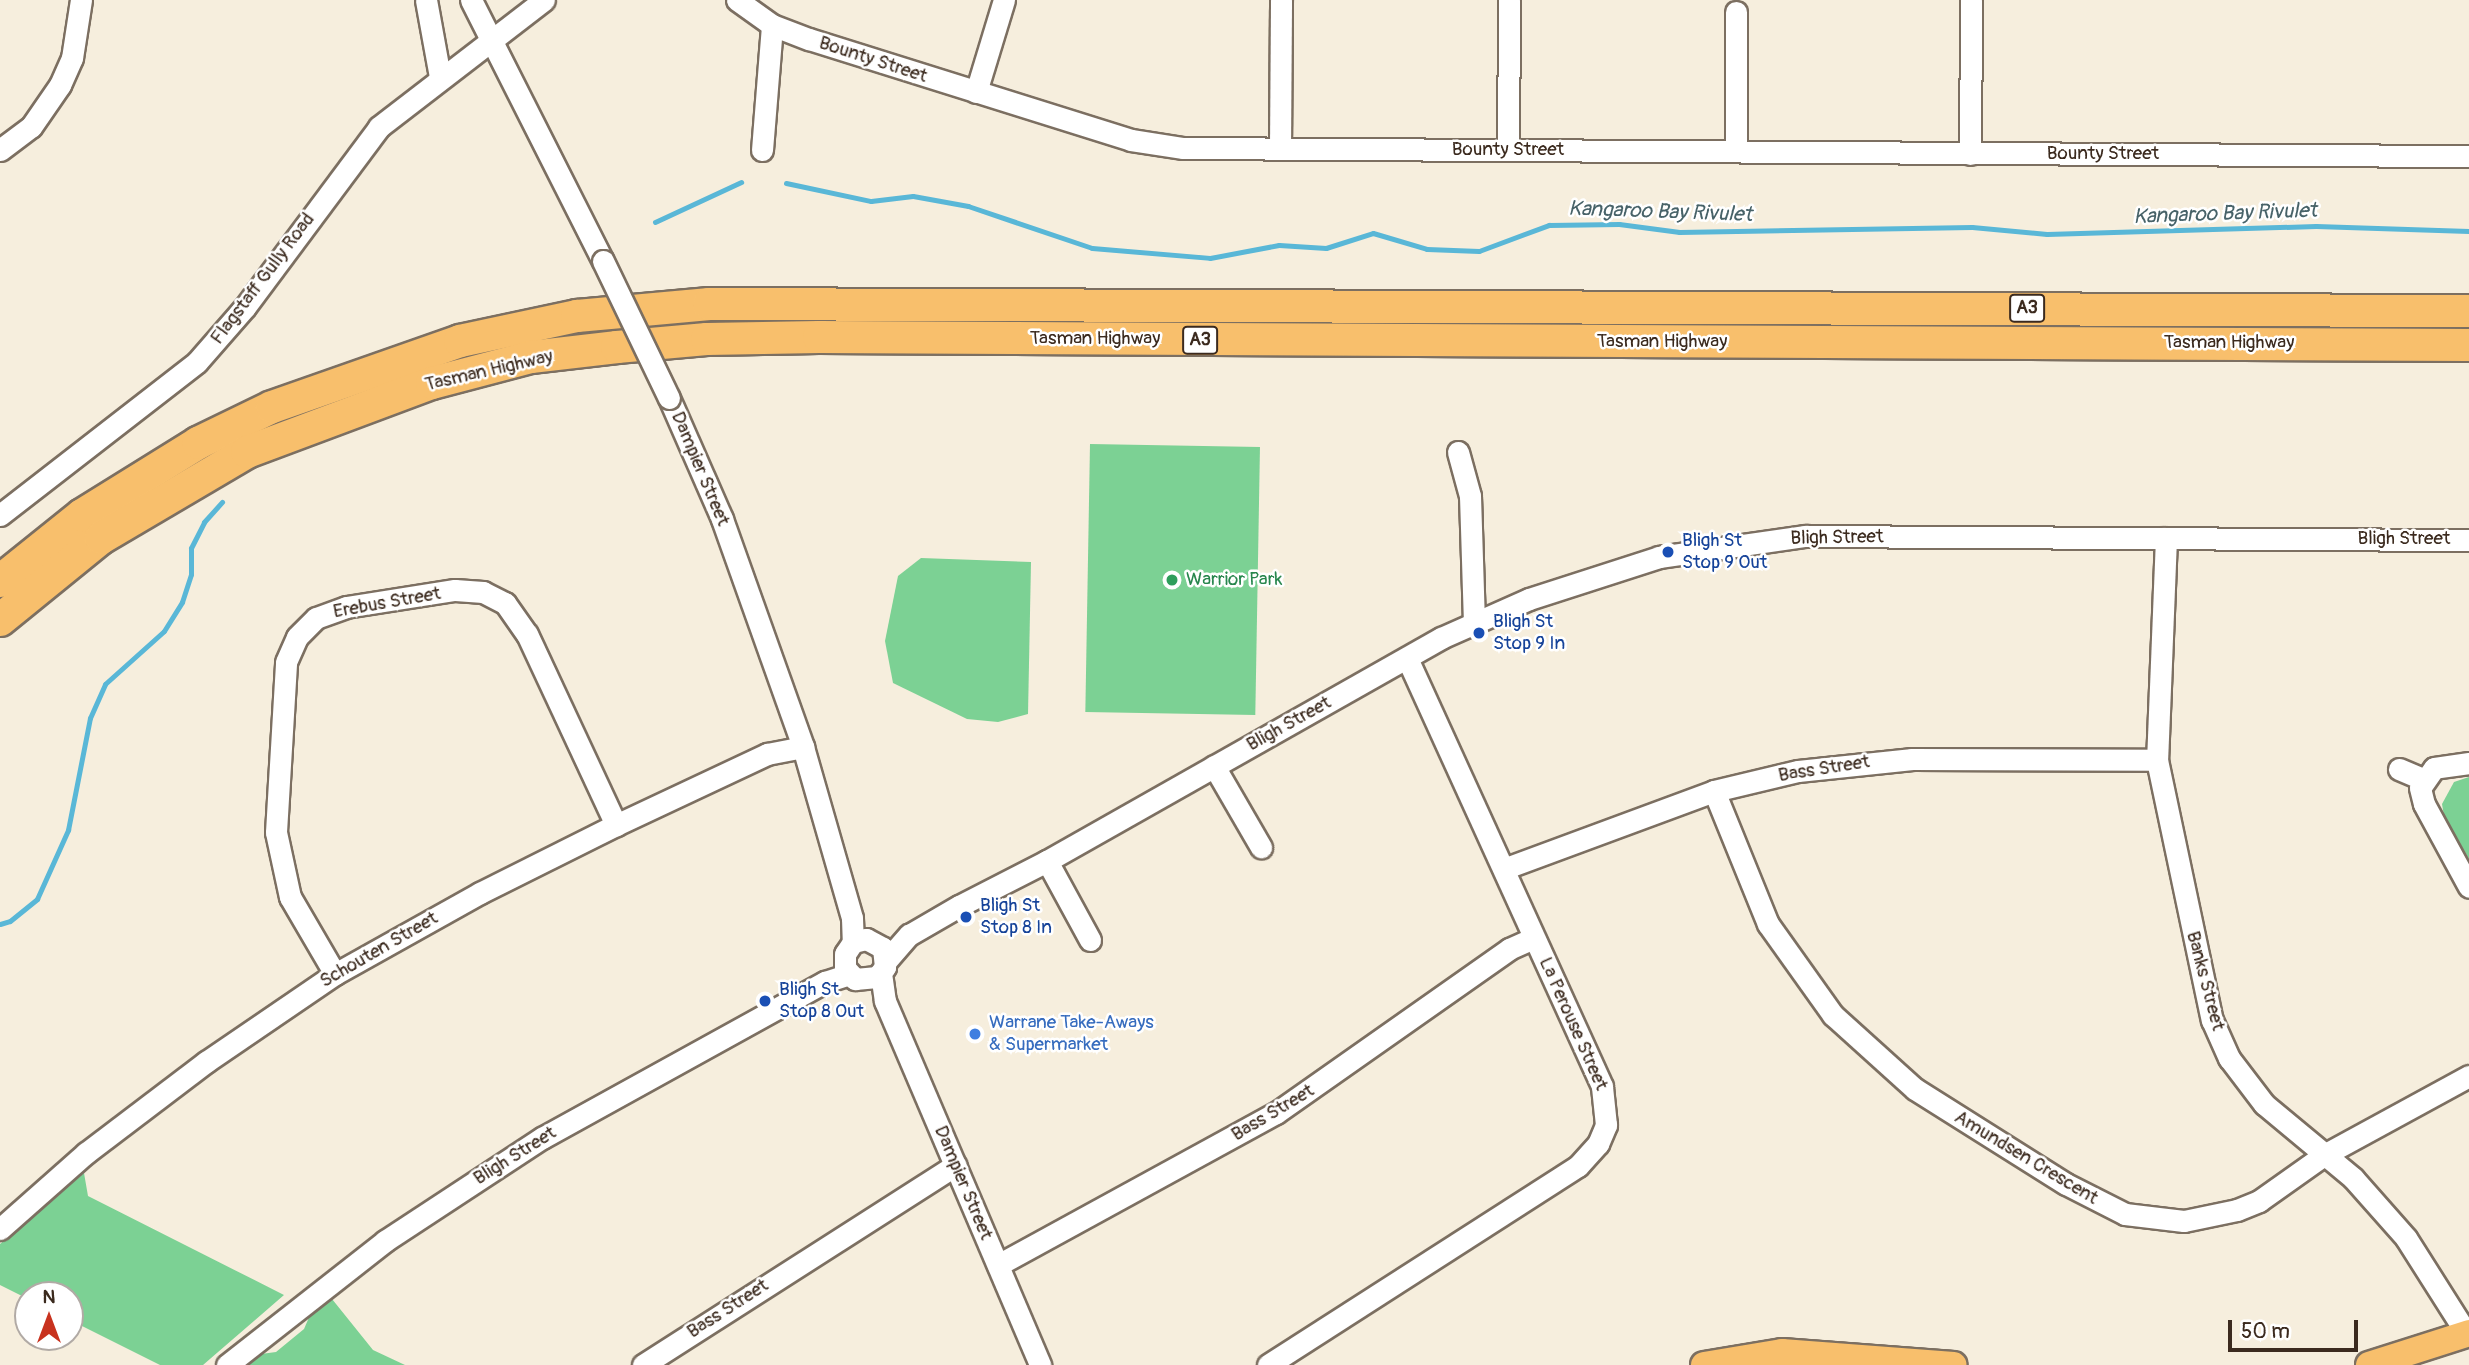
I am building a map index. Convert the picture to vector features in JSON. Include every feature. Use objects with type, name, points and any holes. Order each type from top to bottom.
[{"type":"highway","name":"Tasman Highway","points":[[0,581],[82,515],[198,443],[272,407],[460,341],[577,316],[709,304],[2469,310]]},
{"type":"highway","name":"Tasman Highway","points":[[0,620],[102,538],[247,452],[432,383],[531,357],[707,339],[819,337],[2469,345]]},
{"type":"highway","points":[[2109,344],[2469,359]]},
{"type":"main road","points":[[2369,1365],[2468,1334]]},
{"type":"main road","points":[[1704,1365],[1782,1352],[1954,1365]]},
{"type":"street","points":[[0,150],[32,127],[60,85],[72,58],[81,0]]},
{"type":"street","points":[[426,0],[440,77]]},
{"type":"street","points":[[471,0],[493,41],[544,0]]},
{"type":"street","name":"Bounty Street","points":[[737,0],[772,24],[976,92],[1150,144],[1280,148],[2469,156]]},
{"type":"street","points":[[976,92],[1004,0]]},
{"type":"street","points":[[1280,148],[1281,0]]},
{"type":"street","points":[[1508,150],[1509,0]]},
{"type":"street","points":[[1970,154],[1971,0]]},
{"type":"street","points":[[1736,12],[1736,151]]},
{"type":"street","points":[[762,150],[772,24]]},
{"type":"street","name":"Flagstaff Gully Road","points":[[0,515],[197,362],[245,307],[366,141],[440,77],[493,41]]},
{"type":"street","name":"Dampier Street","points":[[493,41],[669,398],[722,519],[803,747],[865,959],[1040,1365]]},
{"type":"street","points":[[1458,452],[1469,496],[1474,622]]},
{"type":"street","name":"Bligh Street","points":[[227,1365],[385,1241],[542,1138],[1474,622],[1605,572],[1692,550],[1753,540],[1805,536],[2469,540]]},
{"type":"street","name":"Banks Street","points":[[2166,538],[2157,760],[2204,994],[2219,1038],[2243,1079],[2264,1104],[2353,1178],[2406,1238],[2468,1334]]},
{"type":"street","name":"Erebus Street","points":[[335,974],[290,897],[276,832],[286,662],[297,637],[316,618],[346,607],[455,590],[484,592],[505,603],[529,639],[615,825]]},
{"type":"street","name":"La Perouse Street","points":[[1268,1365],[1578,1166],[1598,1144],[1607,1117],[1602,1086],[1534,938],[1506,869],[1407,658]]},
{"type":"street","name":"Schouten Street","points":[[0,1228],[108,1136],[206,1062],[335,974],[480,892],[615,825],[767,754],[803,747]]},
{"type":"street","name":"Bass Street","points":[[1506,869],[1714,791],[1853,762],[2157,760]]},
{"type":"street","points":[[2422,779],[2434,768],[2469,763]]},
{"type":"street","points":[[1214,766],[1261,847]]},
{"type":"street","points":[[2399,769],[2422,779]]},
{"type":"street","points":[[2422,779],[2424,804],[2469,887]]},
{"type":"street","name":"Amundsen Crescent","points":[[1714,791],[1768,924],[1833,1016],[1915,1089],[2066,1184],[2125,1214],[2202,1220],[2259,1201],[2323,1155],[2469,1076]]},
{"type":"street","points":[[1046,861],[1090,940]]},
{"type":"street","name":"Bass Street","points":[[998,1265],[1276,1113],[1509,949],[1534,938]]},
{"type":"street","name":"Bass Street","points":[[643,1365],[956,1165]]},
{"type":"green space","name":"Warrior Park","points":[[1090,444],[1260,447],[1255,715],[1085,712]]},
{"type":"green space","points":[[921,558],[1031,562],[1028,714],[998,722],[967,719],[893,683],[885,641],[898,576]]},
{"type":"green space","points":[[2469,777],[2469,859],[2444,816],[2442,804],[2454,782]]},
{"type":"green space","points":[[84,1173],[88,1196],[284,1295],[203,1365],[160,1365],[84,1327],[84,1281],[14,1281],[14,1292],[0,1285],[0,1244]]},
{"type":"green space","points":[[332,1299],[373,1350],[405,1365],[249,1365],[261,1354],[276,1352],[304,1329],[310,1315]]},
{"type":"waterway","name":"Kangaroo Bay Rivulet","points":[[655,222],[741,182]]},
{"type":"waterway","name":"Kangaroo Bay Rivulet","points":[[786,183],[871,201],[913,196],[968,206],[1092,248],[1210,258],[1279,245],[1326,248],[1373,233],[1427,249],[1479,251],[1549,225],[1619,224],[1679,232],[1972,227],[2047,234],[2316,226],[2469,231]]},
{"type":"waterway","name":"Kangaroo Bay Rivulet","points":[[0,924],[10,921],[37,899],[68,830],[90,718],[105,684],[164,631],[182,602],[191,574],[191,548],[204,522],[222,502]]},
{"type":"place","name":"Bligh St Stop 9 Out","points":[[1668,552]]},
{"type":"place","name":"Warrior Park","points":[[1172,580]]},
{"type":"place","name":"Bligh St Stop 9 In","points":[[1479,633]]},
{"type":"place","name":"Bligh St Stop 8 In","points":[[966,917]]},
{"type":"place","name":"Bligh St Stop 8 Out","points":[[765,1001]]},
{"type":"place","name":"Warrane Take-Aways & Supermarket","points":[[975,1034]]}]
